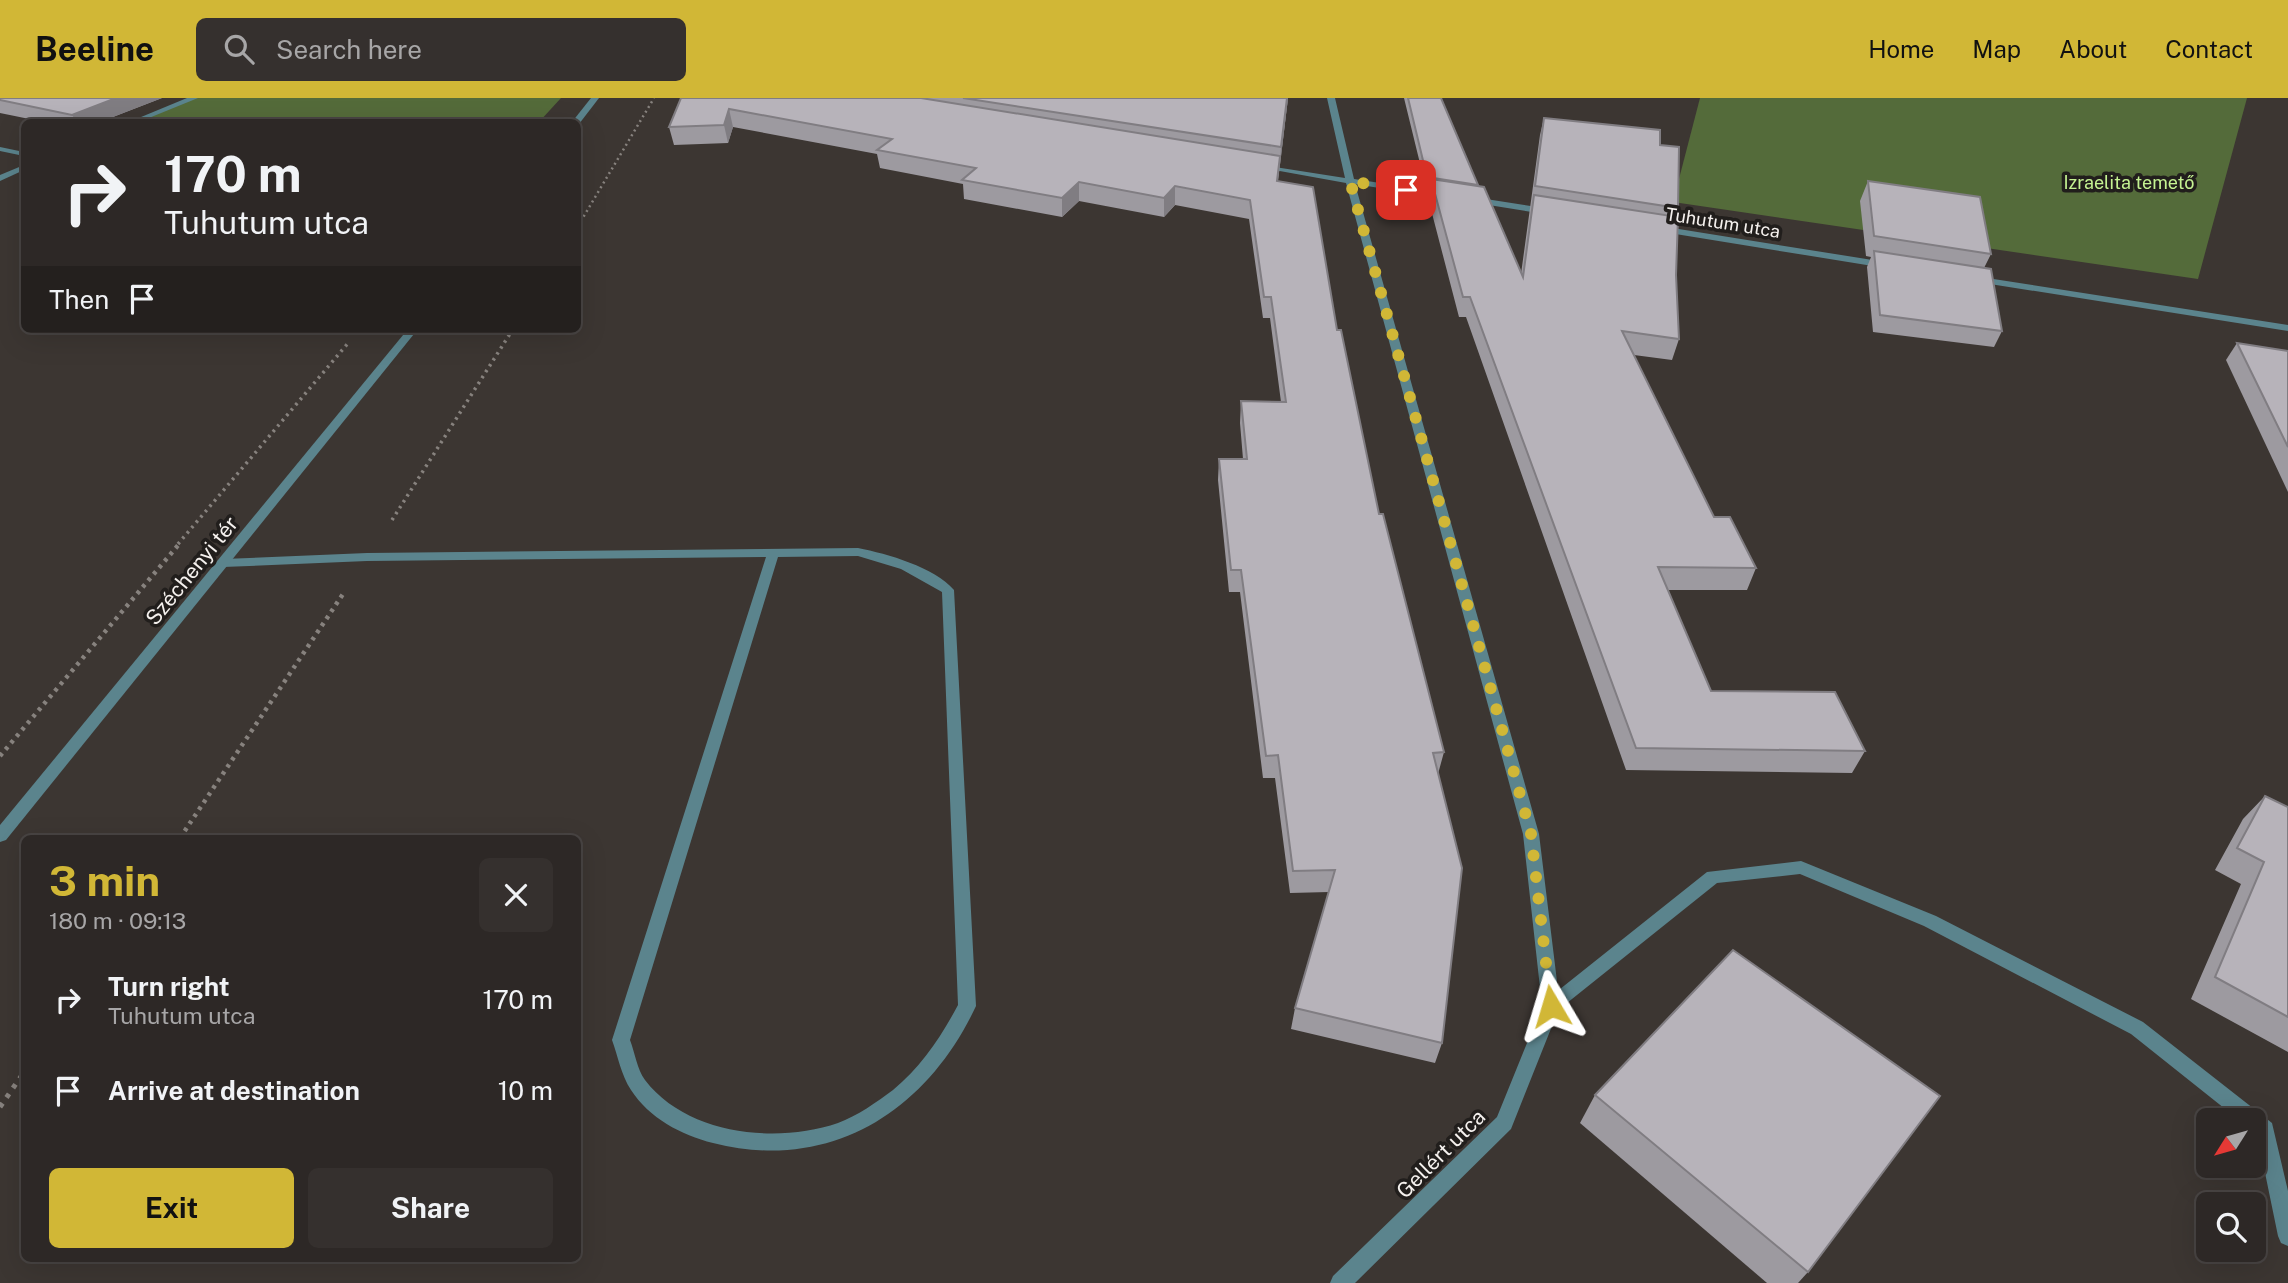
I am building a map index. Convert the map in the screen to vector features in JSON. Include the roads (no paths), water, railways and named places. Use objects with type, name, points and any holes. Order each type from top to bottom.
[{"type":"street","points":[[142,119],[194,98]]},
{"type":"street","points":[[578,119],[595,98]]},
{"type":"street","name":"Gellért utca","points":[[1331,98],[1350,181],[1531,834],[1551,1006],[1504,1123],[1340,1283]]},
{"type":"street","points":[[0,149],[21,154]]},
{"type":"street","points":[[1256,166],[1557,213]]},
{"type":"street","points":[[0,178],[21,168]]},
{"type":"street","name":"Tuhutum utca","points":[[1654,229],[1902,268]]},
{"type":"street","points":[[1957,276],[2288,328]]},
{"type":"street","name":"Széchenyi tér","points":[[0,836],[410,333]]},
{"type":"street","points":[[223,563],[368,557],[858,552],[889,557],[917,569],[948,590],[967,1006],[943,1052],[904,1093],[839,1131],[777,1141],[730,1140],[675,1121],[638,1084],[621,1040],[773,554]]},
{"type":"street","points":[[1551,1006],[1713,877],[1801,867],[1930,921],[2137,1028],[2265,1129],[2288,1236]]},
{"type":"park label","name":"Izraelita temető","points":[[2129,183]]}]
